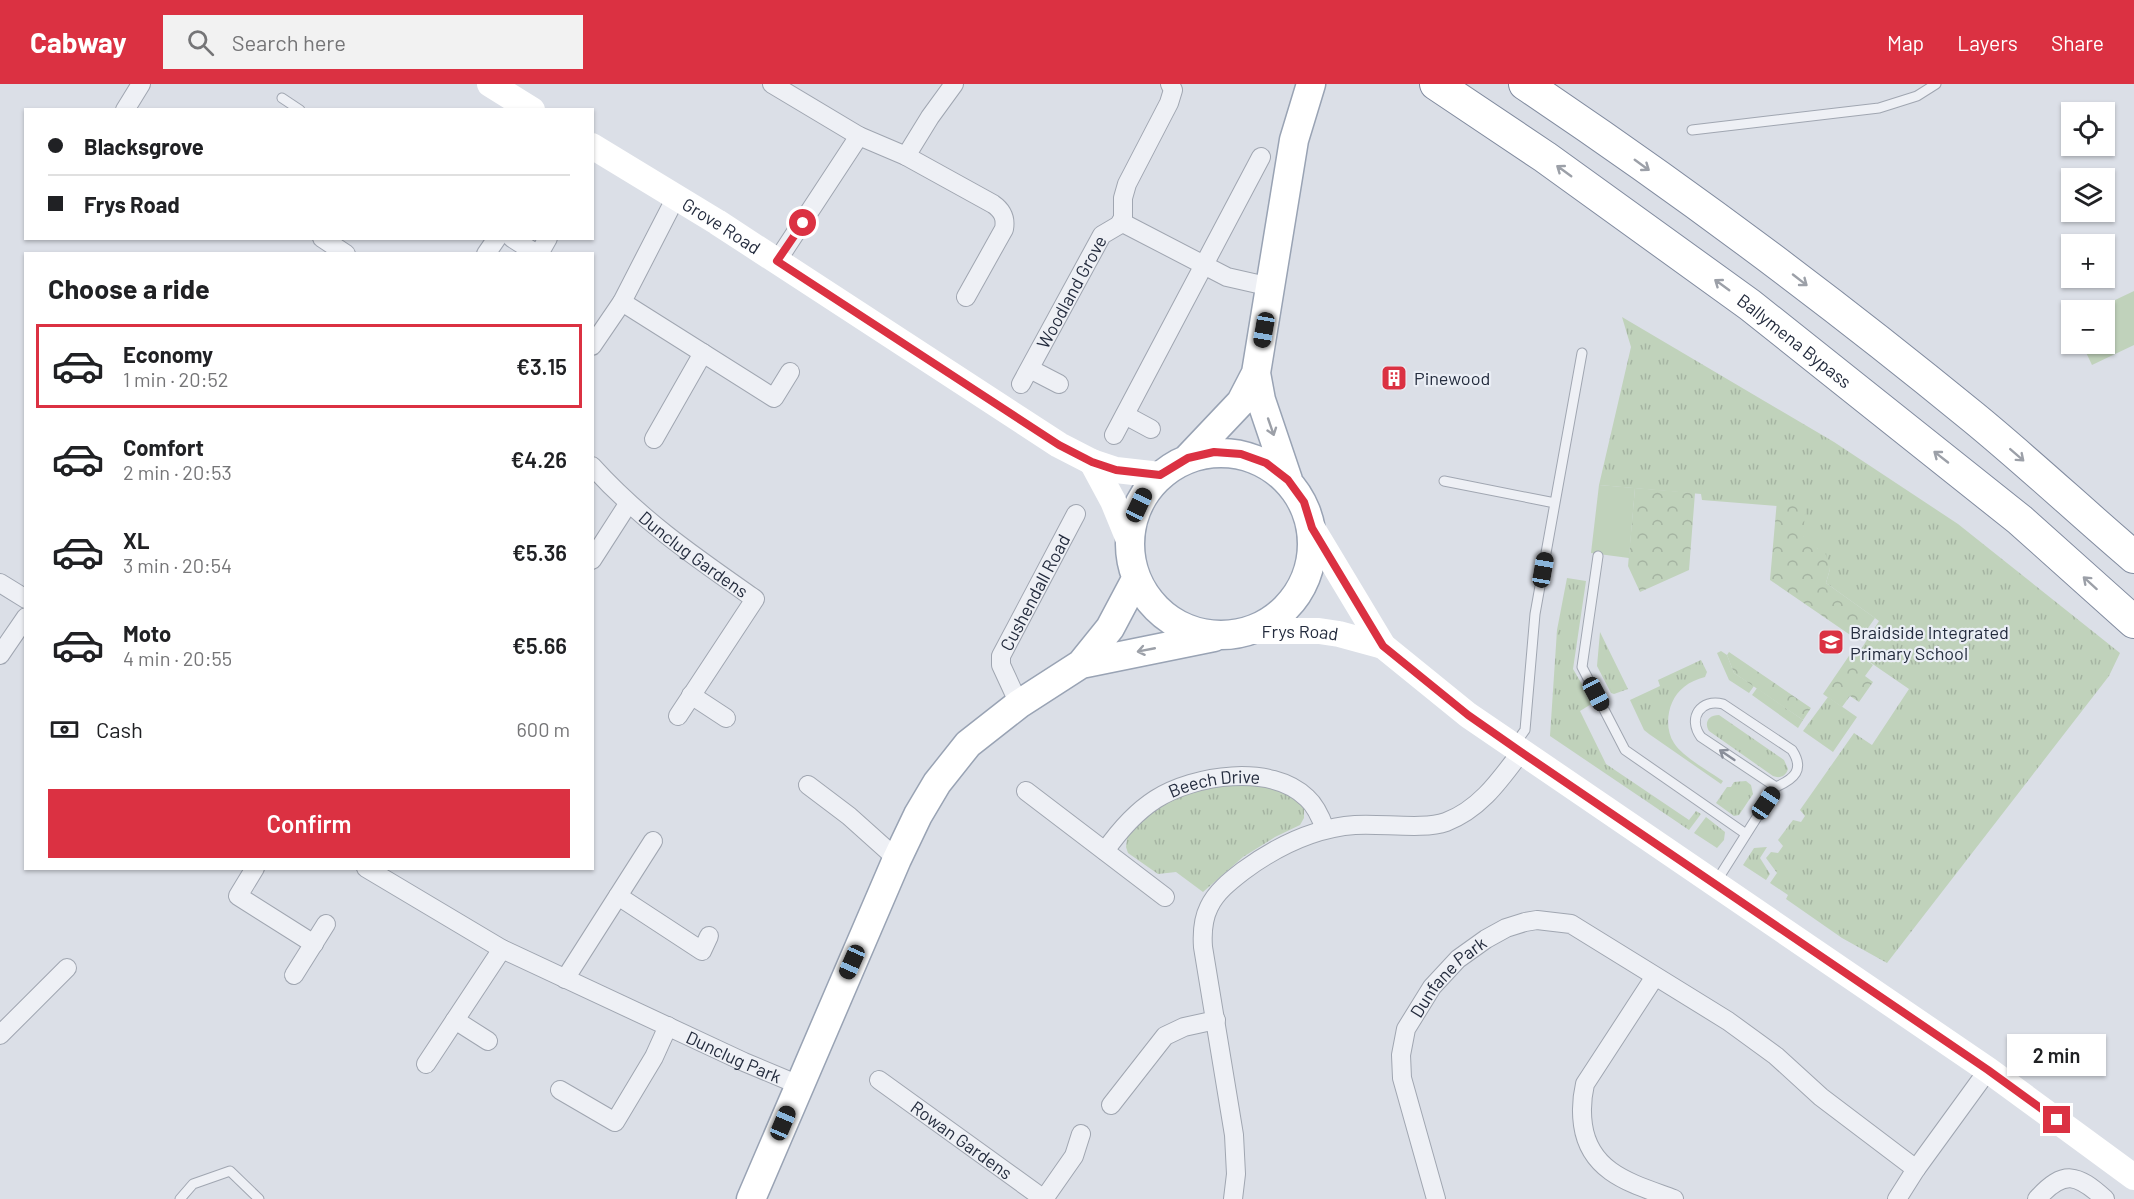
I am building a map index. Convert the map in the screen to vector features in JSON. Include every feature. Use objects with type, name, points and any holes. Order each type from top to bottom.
[{"type":"highway","name":"Ballymena Bypass","points":[[1436,84],[1545,157],[1750,305],[2020,520],[2134,622]]},
{"type":"highway","points":[[1525,84],[1594,130],[1773,258],[1974,418],[2134,557]]},
{"type":"main road","points":[[1237,633],[1197,633],[1172,621],[1151,603],[1136,579],[1129,540],[1134,516],[1144,494],[1160,475],[1188,458],[1241,402],[1256,373],[1294,140],[1311,84]]},
{"type":"main road","points":[[1256,373],[1261,400],[1288,480]]},
{"type":"main road","points":[[1080,664],[1237,633],[1274,620],[1293,602],[1306,579],[1313,554],[1312,528],[1304,502],[1288,480],[1266,463],[1241,454],[1214,452],[1188,458]]},
{"type":"main road","points":[[751,1199],[897,859],[918,815],[937,783],[968,744],[1019,704],[1080,664],[1110,628],[1136,579]]},
{"type":"street","points":[[126,108],[141,84]]},
{"type":"street","points":[[906,156],[954,84]]},
{"type":"street","name":"Woodland Grove","points":[[1059,384],[1026,376],[1102,235],[1121,222],[1127,184],[1169,103],[1173,90],[1170,84]]},
{"type":"street","points":[[775,85],[859,136],[906,156],[993,204],[1004,214],[1004,229],[966,297]]},
{"type":"street","points":[[498,86],[529,108]]},
{"type":"street","points":[[777,261],[859,136]]},
{"type":"street","name":"Grove Road","points":[[594,147],[777,261],[1059,445],[1092,462],[1116,470],[1160,475]]},
{"type":"street","points":[[1114,435],[1261,157]]},
{"type":"street","points":[[594,343],[622,303],[676,197]]},
{"type":"street","name":"Woodland Grove","points":[[1121,222],[1227,277],[1271,287]]},
{"type":"street","points":[[325,240],[343,252]]},
{"type":"street","points":[[515,240],[535,252]]},
{"type":"street","points":[[622,303],[774,398],[790,372]]},
{"type":"street","points":[[654,439],[703,353]]},
{"type":"street","points":[[1125,415],[1151,429]]},
{"type":"street","points":[[1092,462],[1113,501],[1129,540]]},
{"type":"street","name":"Dunclug Gardens","points":[[594,468],[628,504],[667,537],[755,599],[678,716]]},
{"type":"street","name":"Dunclug Gardens","points":[[594,557],[628,504]]},
{"type":"street","name":"Cushendall Road","points":[[1019,704],[1001,665],[1001,656],[1076,514]]},
{"type":"street","name":"Frys Road","points":[[1312,528],[1383,646],[1468,715],[1988,1070],[2134,1177]]},
{"type":"street","points":[[0,583],[24,598]]},
{"type":"street","points":[[0,654],[24,620]]},
{"type":"street","name":"Frys Road","points":[[1237,633],[1319,631],[1383,646]]},
{"type":"street","points":[[691,695],[726,718]]},
{"type":"street","points":[[1233,1199],[1236,1174],[1234,1135],[1203,936],[1204,918],[1211,903],[1226,884],[1287,842],[1324,829],[1362,824],[1425,825],[1447,821],[1462,814],[1483,799],[1499,783],[1517,749]]},
{"type":"street","name":"Beech Drive","points":[[1105,851],[1128,820],[1156,799],[1185,786],[1228,777],[1264,778],[1298,791],[1314,805],[1324,829]]},
{"type":"street","points":[[808,785],[845,812],[897,859]]},
{"type":"street","points":[[1026,790],[1164,897]]},
{"type":"street","points":[[565,979],[653,842]]},
{"type":"street","points":[[254,870],[238,896],[314,944]]},
{"type":"street","name":"Dunclug Park","points":[[370,870],[502,949],[799,1085]]},
{"type":"street","points":[[618,896],[702,951],[709,936]]},
{"type":"street","name":"Dunfane Park","points":[[1436,1199],[1402,1078],[1403,1039],[1410,1021],[1432,987],[1448,968],[1486,939],[1506,928],[1525,922],[1548,921],[1571,924],[1654,978],[1728,1021],[1776,1056],[1821,1097],[1916,1169]]},
{"type":"street","points":[[294,975],[326,924]]},
{"type":"street","points":[[426,1064],[502,949]]},
{"type":"street","points":[[0,1035],[68,968]]},
{"type":"street","points":[[1654,978],[1585,1084],[1582,1099],[1584,1132],[1591,1150],[1603,1166],[1635,1184],[1674,1199]]},
{"type":"street","points":[[455,1020],[488,1041]]},
{"type":"street","points":[[1112,1105],[1165,1036],[1184,1027],[1216,1020]]},
{"type":"street","name":"Dunclug Park","points":[[560,1090],[615,1122],[654,1057],[668,1026]]},
{"type":"street","points":[[1897,1199],[1988,1070]]},
{"type":"street","name":"Rowan Gardens","points":[[879,1080],[1044,1199],[1074,1156],[1081,1134]]},
{"type":"street","points":[[2037,1199],[2057,1181],[2074,1178],[2088,1184],[2105,1199]]},
{"type":"lane","points":[[1692,130],[1879,108],[1917,96],[1936,84]]},
{"type":"lane","points":[[282,98],[297,108]]},
{"type":"lane","points":[[1517,749],[1525,730],[1535,614],[1582,353]]},
{"type":"lane","points":[[1444,481],[1555,503]]},
{"type":"lane","points":[[1598,556],[1582,667],[1625,750],[1746,834]]},
{"type":"lane","points":[[1714,884],[1776,787],[1790,781],[1798,770],[1798,762],[1792,750],[1723,704],[1711,702],[1700,708],[1694,719],[1697,732],[1701,737],[1776,787]]},
{"type":"lane","points":[[180,1199],[193,1184],[230,1171],[259,1199]]},
{"type":"green space","points":[[2134,291],[2134,345],[2092,365],[2087,354],[2115,354],[2115,300]]},
{"type":"green space","points":[[1622,317],[1834,442],[1958,524],[2120,653],[2109,676],[1887,963],[1842,938],[1786,899],[1788,895],[1770,883],[1777,873],[1766,858],[1771,852],[1778,853],[1783,846],[1778,840],[1793,820],[1801,822],[1805,816],[1800,810],[1854,733],[1872,745],[1909,689],[1858,654],[1879,621],[1826,583],[1830,569],[1817,548],[1803,536],[1777,501],[1777,506],[1702,500],[1701,494],[1599,485],[1631,347]]},
{"type":"green space","points":[[1599,485],[1635,488],[1629,558],[1591,553]]},
{"type":"green space","points":[[1635,488],[1695,493],[1689,570],[1640,592],[1628,566]]},
{"type":"green space","points":[[1777,500],[1806,503],[1803,536],[1816,538],[1817,548],[1825,552],[1830,569],[1826,583],[1875,618],[1859,641],[1770,580]]},
{"type":"green space","points":[[1567,578],[1586,581],[1573,669],[1593,703],[1580,711],[1606,764],[1689,820],[1696,811],[1701,814],[1689,830],[1550,736],[1557,630]]},
{"type":"green space","points":[[1600,632],[1628,689],[1614,694],[1611,693],[1597,666]]},
{"type":"green space","points":[[1853,650],[1873,665],[1865,676],[1873,682],[1859,702],[1850,696],[1842,707],[1823,694]]},
{"type":"green space","points":[[1721,651],[1727,655],[1734,673],[1754,686],[1749,693],[1729,680],[1717,653]]},
{"type":"green space","points":[[1729,652],[1811,708],[1803,720],[1734,673],[1727,655]]},
{"type":"green space","points":[[1701,660],[1707,672],[1705,677],[1691,682],[1674,698],[1669,713],[1669,729],[1678,748],[1723,781],[1721,784],[1644,730],[1630,700],[1660,686],[1658,680]]},
{"type":"green space","points":[[1757,688],[1803,720],[1798,728],[1752,695]]},
{"type":"green space","points":[[1828,697],[1857,717],[1833,752],[1803,731]]},
{"type":"green space","points":[[1719,715],[1784,760],[1788,769],[1786,773],[1780,777],[1773,776],[1709,731],[1708,720],[1712,716]]},
{"type":"green space","points":[[1224,781],[1286,790],[1304,807],[1304,818],[1300,825],[1243,857],[1203,892],[1176,872],[1158,874],[1128,853],[1126,847],[1128,831],[1159,803]]},
{"type":"green space","points":[[1746,781],[1751,785],[1753,794],[1739,815],[1734,816],[1716,803],[1727,787],[1731,787],[1734,782]]},
{"type":"green space","points":[[1706,817],[1725,832],[1724,840],[1717,848],[1694,833]]},
{"type":"green space","points":[[1767,847],[1760,858],[1770,874],[1766,880],[1743,865],[1754,848]]},
{"type":"place","name":"Pinewood","points":[[1394,378]]},
{"type":"place","name":"Braidside Integrated Primary School","points":[[1831,642]]},
{"type":"route","points":[[803,223],[777,261],[1059,445],[1092,462],[1116,470],[1160,475],[1188,458],[1214,452],[1241,454],[1266,463],[1288,480],[1304,502],[1312,528],[1383,646],[1468,715],[1988,1070],[2057,1120]]}]
